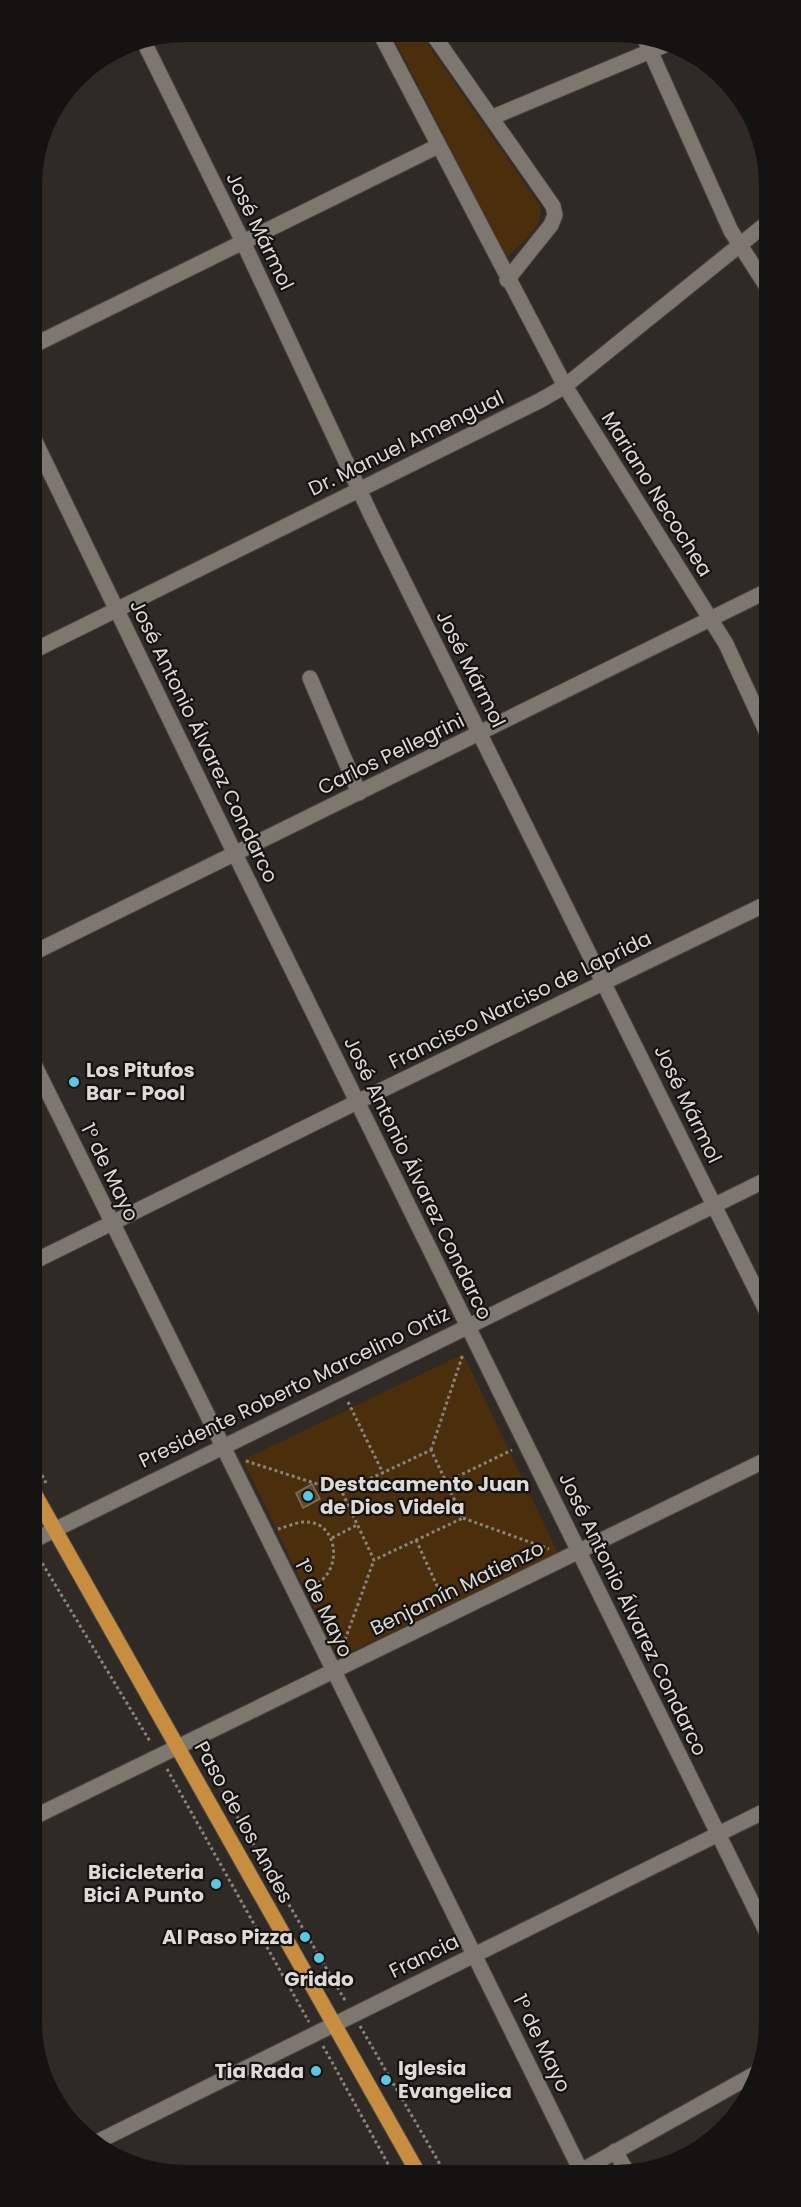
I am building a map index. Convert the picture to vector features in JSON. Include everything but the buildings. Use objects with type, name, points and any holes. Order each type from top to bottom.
[{"type":"main road","name":"Paso de los Andes","points":[[42,1507],[413,2165]]},
{"type":"street","name":"Mariano Necochea","points":[[385,42],[564,386],[726,644],[759,716]]},
{"type":"street","points":[[439,42],[555,209],[551,225],[507,280]]},
{"type":"street","points":[[648,46],[739,245],[759,275]]},
{"type":"street","name":"José Mármol","points":[[147,47],[243,242],[458,693],[481,733],[759,1296]]},
{"type":"street","points":[[493,117],[656,48]]},
{"type":"street","points":[[42,341],[438,146]]},
{"type":"street","name":"Dr. Manuel Amengual","points":[[42,646],[564,386],[759,229]]},
{"type":"street","name":"José Antonio Álvarez Condarco","points":[[42,455],[235,854],[759,1917]]},
{"type":"street","name":"Carlos Pellegrini","points":[[42,949],[759,595]]},
{"type":"street","points":[[310,678],[359,793]]},
{"type":"street","name":"Francisco Narciso de Laprida","points":[[42,1258],[759,907]]},
{"type":"street","name":"1° de Mayo","points":[[42,1081],[221,1446],[335,1665],[577,2165]]},
{"type":"street","name":"Presidente Roberto Marcelino Ortiz","points":[[42,1536],[221,1446],[759,1183]]},
{"type":"street","name":"Benjamín Matienzo","points":[[42,1813],[335,1665],[450,1615],[759,1463]]},
{"type":"street","name":"Francia","points":[[103,2139],[759,1814]]},
{"type":"street","points":[[592,2165],[745,2083]]},
{"type":"street","points":[[615,2151],[623,2165]]},
{"type":"path","points":[[463,1354],[431,1450],[463,1518],[558,1553]]},
{"type":"path","points":[[341,1388],[383,1473]]},
{"type":"path","points":[[446,1482],[526,1444]]},
{"type":"path","points":[[243,1460],[342,1492],[431,1450]]},
{"type":"path","points":[[42,1474],[48,1486]]},
{"type":"path","points":[[342,1492],[374,1560]]},
{"type":"path","points":[[335,1665],[374,1560],[463,1518]]},
{"type":"path","points":[[276,1529],[306,1522],[321,1526],[332,1538],[334,1559],[325,1577],[305,1591]]},
{"type":"path","points":[[332,1538],[357,1525]]},
{"type":"path","points":[[416,1540],[450,1615]]},
{"type":"path","points":[[42,1562],[159,1755],[389,2165]]},
{"type":"path","points":[[209,1769],[440,2165]]},
{"type":"shaded area","points":[[396,42],[426,42],[539,204],[541,212],[536,227],[507,257]]},
{"type":"shaded area","points":[[463,1354],[558,1553],[338,1658],[243,1460]]},
{"type":"place","name":"Los Pitufos Bar - Pool","points":[[74,1082]]},
{"type":"place","name":"Destacamento Juan de Dios Videla","points":[[308,1496]]},
{"type":"place","name":"Bicicleteria Bici A Punto","points":[[216,1884]]},
{"type":"place","name":"Al Paso Pizza","points":[[305,1937]]},
{"type":"place","name":"Griddo","points":[[319,1958]]},
{"type":"place","name":"Tia Rada","points":[[316,2071]]},
{"type":"place","name":"Iglesia Evangelica","points":[[386,2080]]}]
